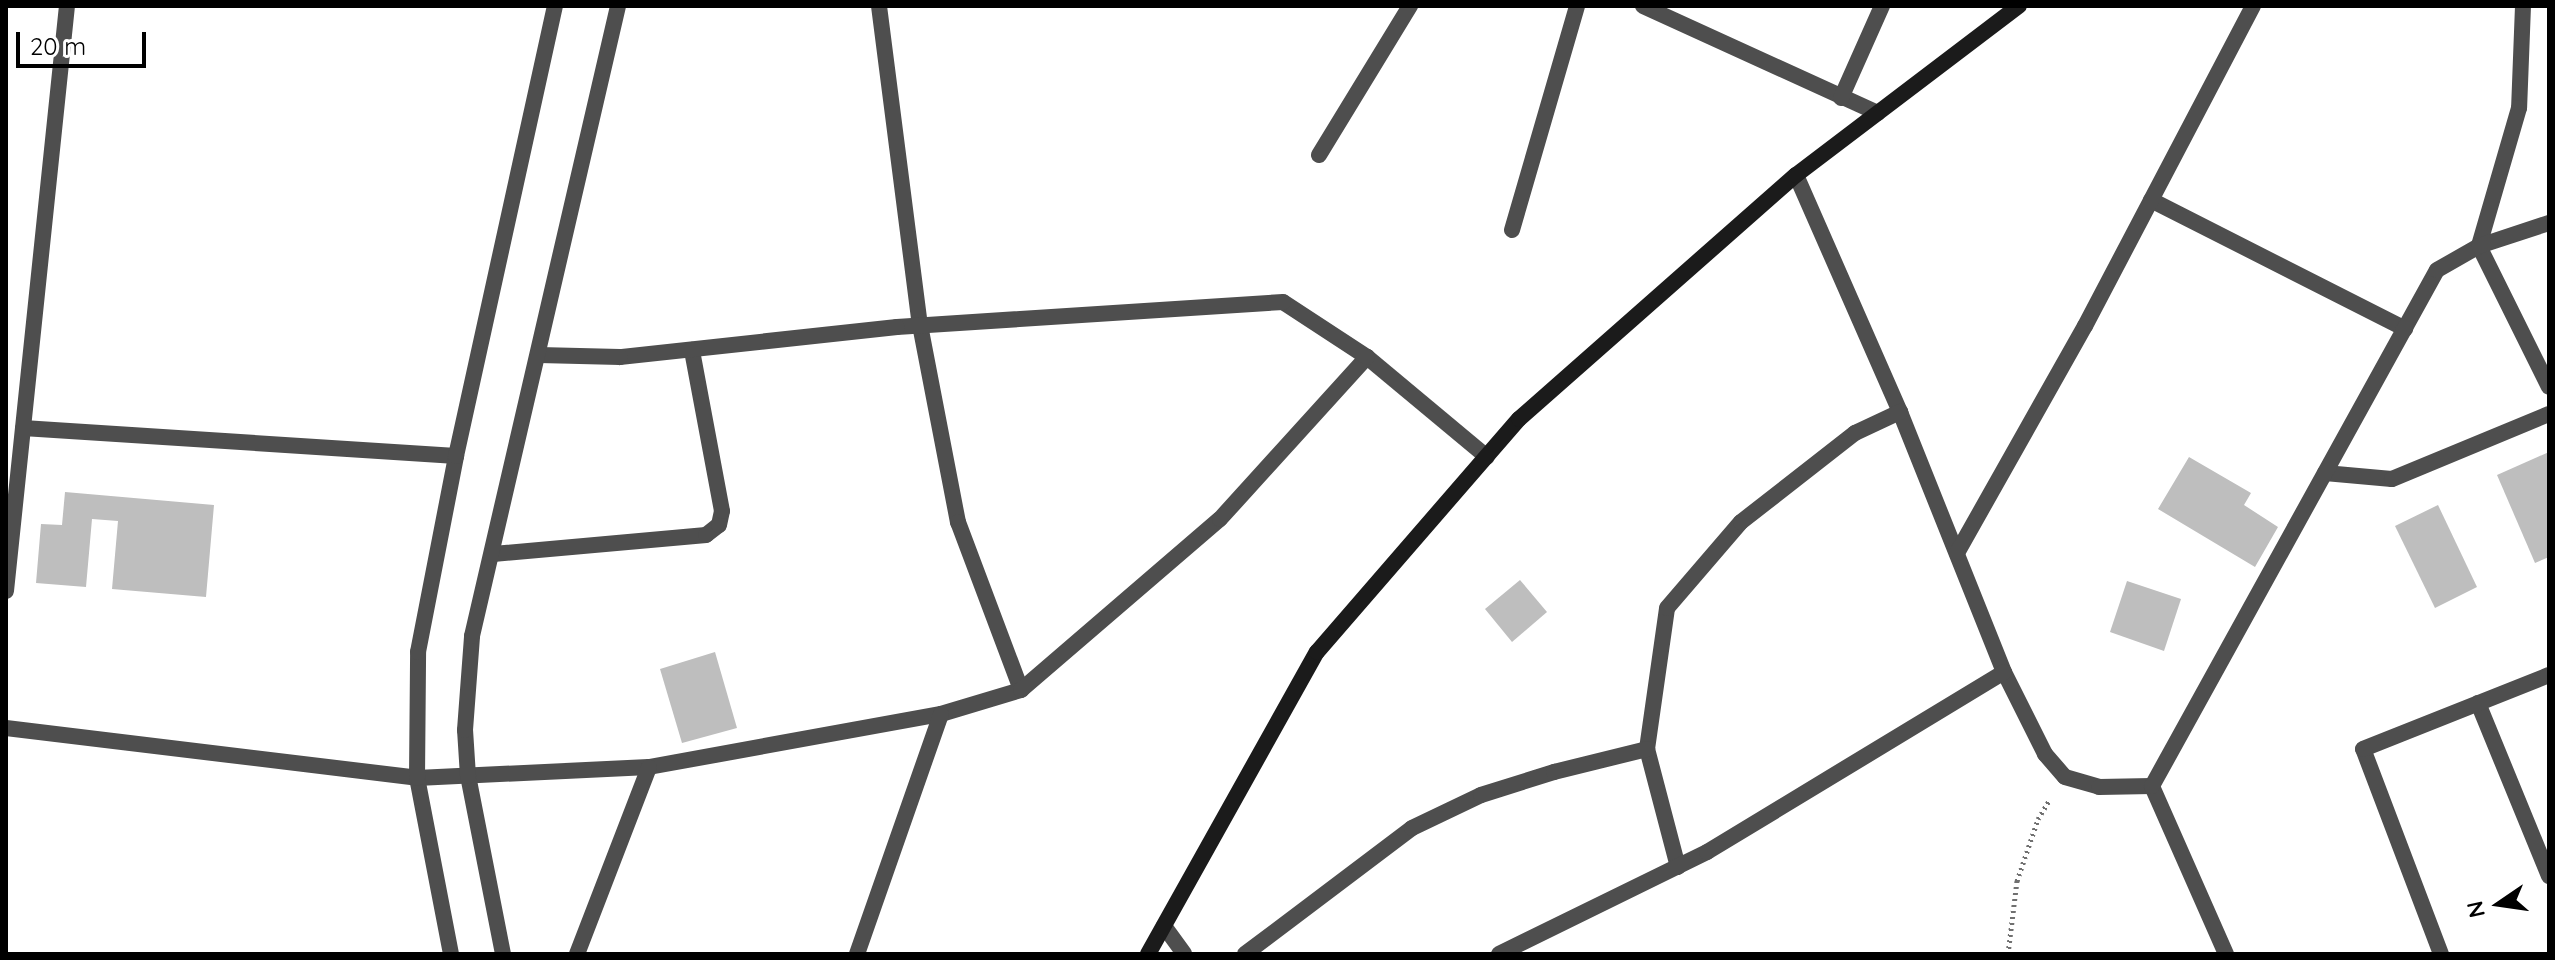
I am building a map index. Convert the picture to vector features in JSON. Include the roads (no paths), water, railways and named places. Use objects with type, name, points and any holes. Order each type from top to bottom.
[{"type":"street","points":[[6,591],[67,6]]},
{"type":"street","points":[[451,954],[417,778],[418,652],[456,456],[555,6]]},
{"type":"street","points":[[503,954],[468,776],[465,730],[472,636],[618,6]]},
{"type":"street","points":[[879,6],[920,325],[958,522],[1021,690]]},
{"type":"street","points":[[1319,155],[1410,6]]},
{"type":"street","points":[[1512,230],[1577,6]]},
{"type":"street","points":[[1643,6],[1878,113]]},
{"type":"street","points":[[1841,98],[1882,6]]},
{"type":"street","points":[[1148,954],[1317,652],[1519,419],[1796,175],[2019,6]]},
{"type":"street","points":[[1957,553],[2151,200],[2253,6]]},
{"type":"street","points":[[2523,6],[2519,108],[2479,246],[2549,387]]},
{"type":"street","points":[[1796,175],[1900,412],[2004,672],[2045,754],[2065,777],[2099,787],[2152,786]]},
{"type":"street","points":[[2151,200],[2405,329]]},
{"type":"street","points":[[2152,786],[2437,270],[2479,246],[2549,223]]},
{"type":"street","points":[[539,355],[620,357],[920,325],[1283,302],[1367,357],[1487,457]]},
{"type":"street","points":[[493,554],[706,535],[719,525],[722,511],[692,350]]},
{"type":"street","points":[[6,728],[417,778],[649,767],[941,714],[1021,690],[1220,519],[1367,357]]},
{"type":"street","points":[[1678,867],[1647,749],[1667,608],[1741,522],[1855,433],[1900,412]]},
{"type":"street","points":[[2325,473],[2392,479],[2549,414]]},
{"type":"street","points":[[23,428],[456,456]]},
{"type":"street","points":[[1499,954],[1678,867],[2004,672]]},
{"type":"street","points":[[2441,954],[2363,749],[2549,675]]},
{"type":"street","points":[[2478,703],[2549,876]]},
{"type":"street","points":[[857,954],[941,714]]},
{"type":"street","points":[[1245,954],[1412,828],[1481,795],[1554,772],[1647,749]]},
{"type":"street","points":[[577,954],[649,767]]},
{"type":"street","points":[[2152,786],[2226,954]]},
{"type":"street","points":[[1164,926],[1184,954]]}]
